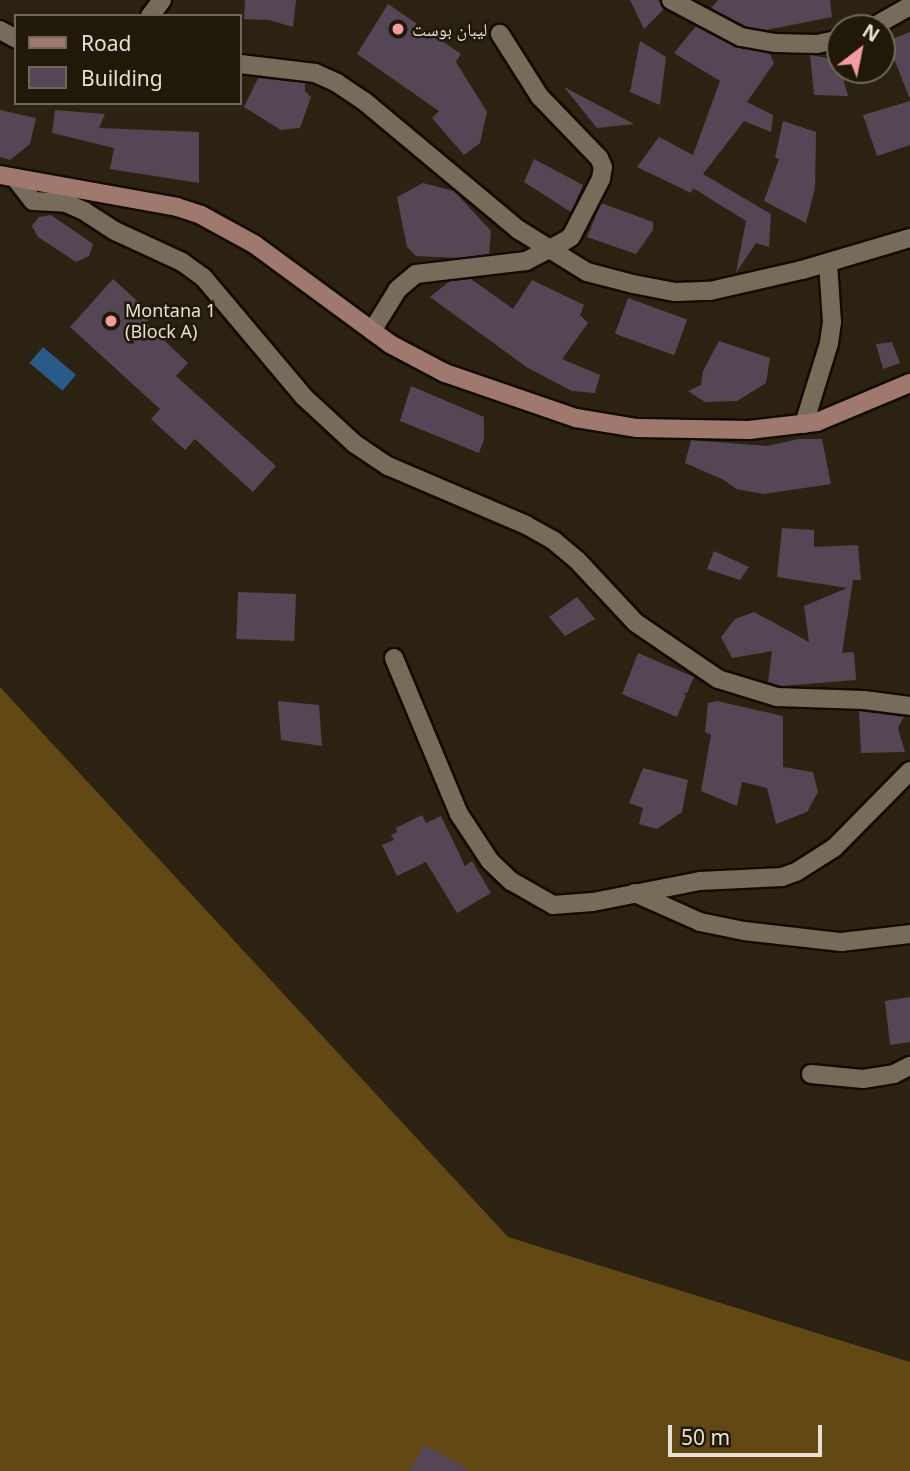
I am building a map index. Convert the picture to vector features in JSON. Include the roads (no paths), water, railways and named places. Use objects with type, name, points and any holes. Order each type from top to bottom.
[{"type":"main road","points":[[7,177],[177,207],[201,215],[254,244],[372,331],[445,373],[576,418],[637,428],[748,430],[804,424],[864,404],[910,383]]},
{"type":"street","points":[[671,0],[741,37],[775,44],[826,42]]},
{"type":"street","points":[[372,331],[398,289],[416,274],[516,262],[550,249],[571,237],[601,179],[603,167],[593,150],[540,97],[500,34]]},
{"type":"street","points":[[242,64],[315,73],[337,83],[364,101],[476,197],[587,272],[675,292],[710,291],[828,263],[910,238]]},
{"type":"street","points":[[7,177],[33,201],[66,203],[84,211],[115,232],[182,262],[203,277],[304,397],[355,444],[388,466],[526,524],[552,540],[577,559],[636,623],[718,679],[777,697],[864,700],[910,706]]},
{"type":"street","points":[[804,424],[829,343],[832,322],[828,263]]},
{"type":"street","points":[[394,658],[459,814],[489,861],[511,881],[553,905],[593,902],[700,881],[782,877],[796,872],[834,848],[910,771]]},
{"type":"street","points":[[635,893],[700,922],[744,931],[841,942],[910,934]]},
{"type":"street","points":[[811,1074],[870,1079],[910,1066]]},
{"type":"water","points":[[43,347],[76,375],[62,391],[30,363]]},
{"type":"place","name":"ليبان بوست","points":[[398,29]]},
{"type":"place","name":"Montana 1 (Block A)","points":[[111,321]]}]
